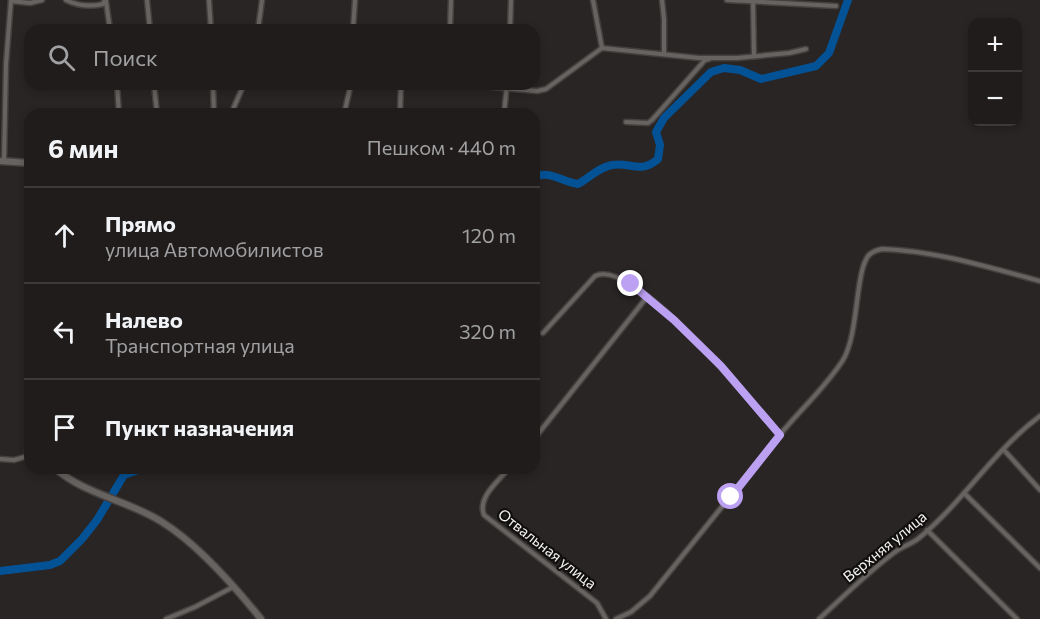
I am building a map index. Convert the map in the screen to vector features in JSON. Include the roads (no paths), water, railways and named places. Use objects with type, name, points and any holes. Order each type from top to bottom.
[{"type":"street","points":[[24,163],[2,161],[11,1],[30,3],[42,0]]},
{"type":"street","points":[[66,0],[76,5],[95,6],[103,4],[105,0]]},
{"type":"street","points":[[105,0],[109,24]]},
{"type":"street","points":[[147,0],[149,24]]},
{"type":"street","points":[[209,0],[211,24]]},
{"type":"street","points":[[259,24],[262,0]]},
{"type":"street","points":[[353,24],[355,0]]},
{"type":"street","points":[[450,24],[451,0]]},
{"type":"street","points":[[510,24],[511,0]]},
{"type":"street","points":[[592,0],[602,48]]},
{"type":"street","points":[[662,0],[663,53]]},
{"type":"street","points":[[727,0],[836,6]]},
{"type":"street","points":[[753,1],[754,56]]},
{"type":"street","points":[[505,108],[507,90],[537,92],[602,48],[713,58],[745,58],[806,49]]},
{"type":"street","points":[[626,122],[648,123],[705,60],[713,58]]},
{"type":"street","points":[[117,90],[119,108]]},
{"type":"street","points":[[155,90],[156,108]]},
{"type":"street","points":[[213,90],[214,108]]},
{"type":"street","points":[[234,108],[241,90]]},
{"type":"street","points":[[345,108],[350,90]]},
{"type":"street","points":[[400,108],[401,90]]},
{"type":"street","points":[[616,619],[631,612],[650,596],[780,435],[836,370],[852,338],[863,270],[869,255],[874,251],[907,250],[943,255],[1040,281]]},
{"type":"street","points":[[543,333],[595,276],[601,273],[631,284],[674,320],[721,366],[780,435]]},
{"type":"street","points":[[540,431],[647,297]]},
{"type":"street","name":"Верхняя улица","points":[[819,619],[878,566],[898,550],[919,538],[1040,416]]},
{"type":"street","points":[[1004,450],[1040,489]]},
{"type":"street","points":[[0,459],[24,459]]},
{"type":"street","points":[[62,474],[162,521],[177,532],[234,586],[261,619]]},
{"type":"street","name":"Отвальная улица","points":[[504,474],[484,497],[482,505],[484,514],[597,603],[606,619]]},
{"type":"street","points":[[964,493],[1040,568]]},
{"type":"street","points":[[927,530],[1017,619]]},
{"type":"street","points":[[166,619],[195,608],[234,586]]},
{"type":"waterway","points":[[540,175],[578,184],[607,166],[619,164],[641,167],[652,163],[658,159],[660,145],[656,132],[664,118],[711,72],[724,68],[740,70],[761,79],[816,66],[829,53],[848,0]]},
{"type":"waterway","points":[[0,571],[50,565],[60,561],[97,520],[124,475],[127,474]]}]
